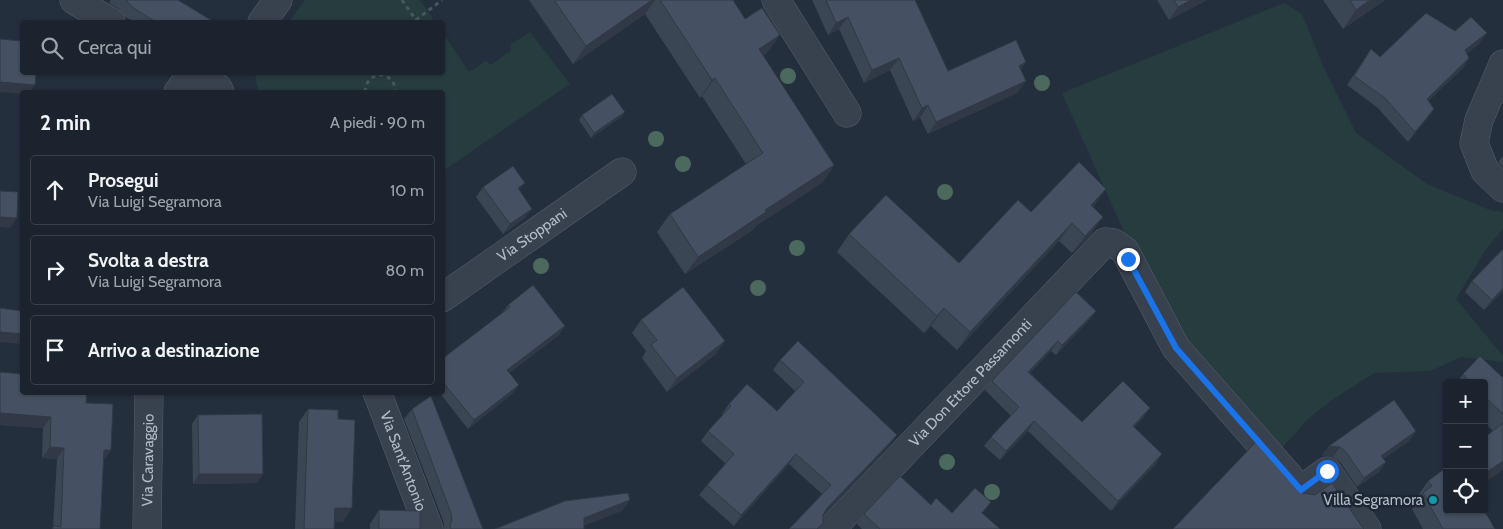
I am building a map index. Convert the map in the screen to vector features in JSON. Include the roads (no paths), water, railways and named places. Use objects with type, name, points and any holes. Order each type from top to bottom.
[{"type":"street","points":[[74,0],[108,20]]},
{"type":"street","points":[[263,20],[278,0]]},
{"type":"street","points":[[776,0],[847,113]]},
{"type":"street","points":[[1503,64],[1479,120],[1474,143],[1485,171],[1503,188]]},
{"type":"street","points":[[180,90],[191,75]]},
{"type":"street","points":[[200,75],[222,84]]},
{"type":"street","name":"Via Stoppani","points":[[445,296],[622,172]]},
{"type":"street","name":"Via Don Ettore Passamonti","points":[[838,522],[1105,242],[1114,243],[1125,251],[1176,348],[1301,490],[1327,471],[1367,529]]},
{"type":"street","name":"Via Caravaggio","points":[[147,529],[149,395]]},
{"type":"street","name":"Via Sant'Antonio","points":[[378,395],[429,529]]},
{"type":"place","name":"Villa Segramora","points":[[1433,500]]}]
